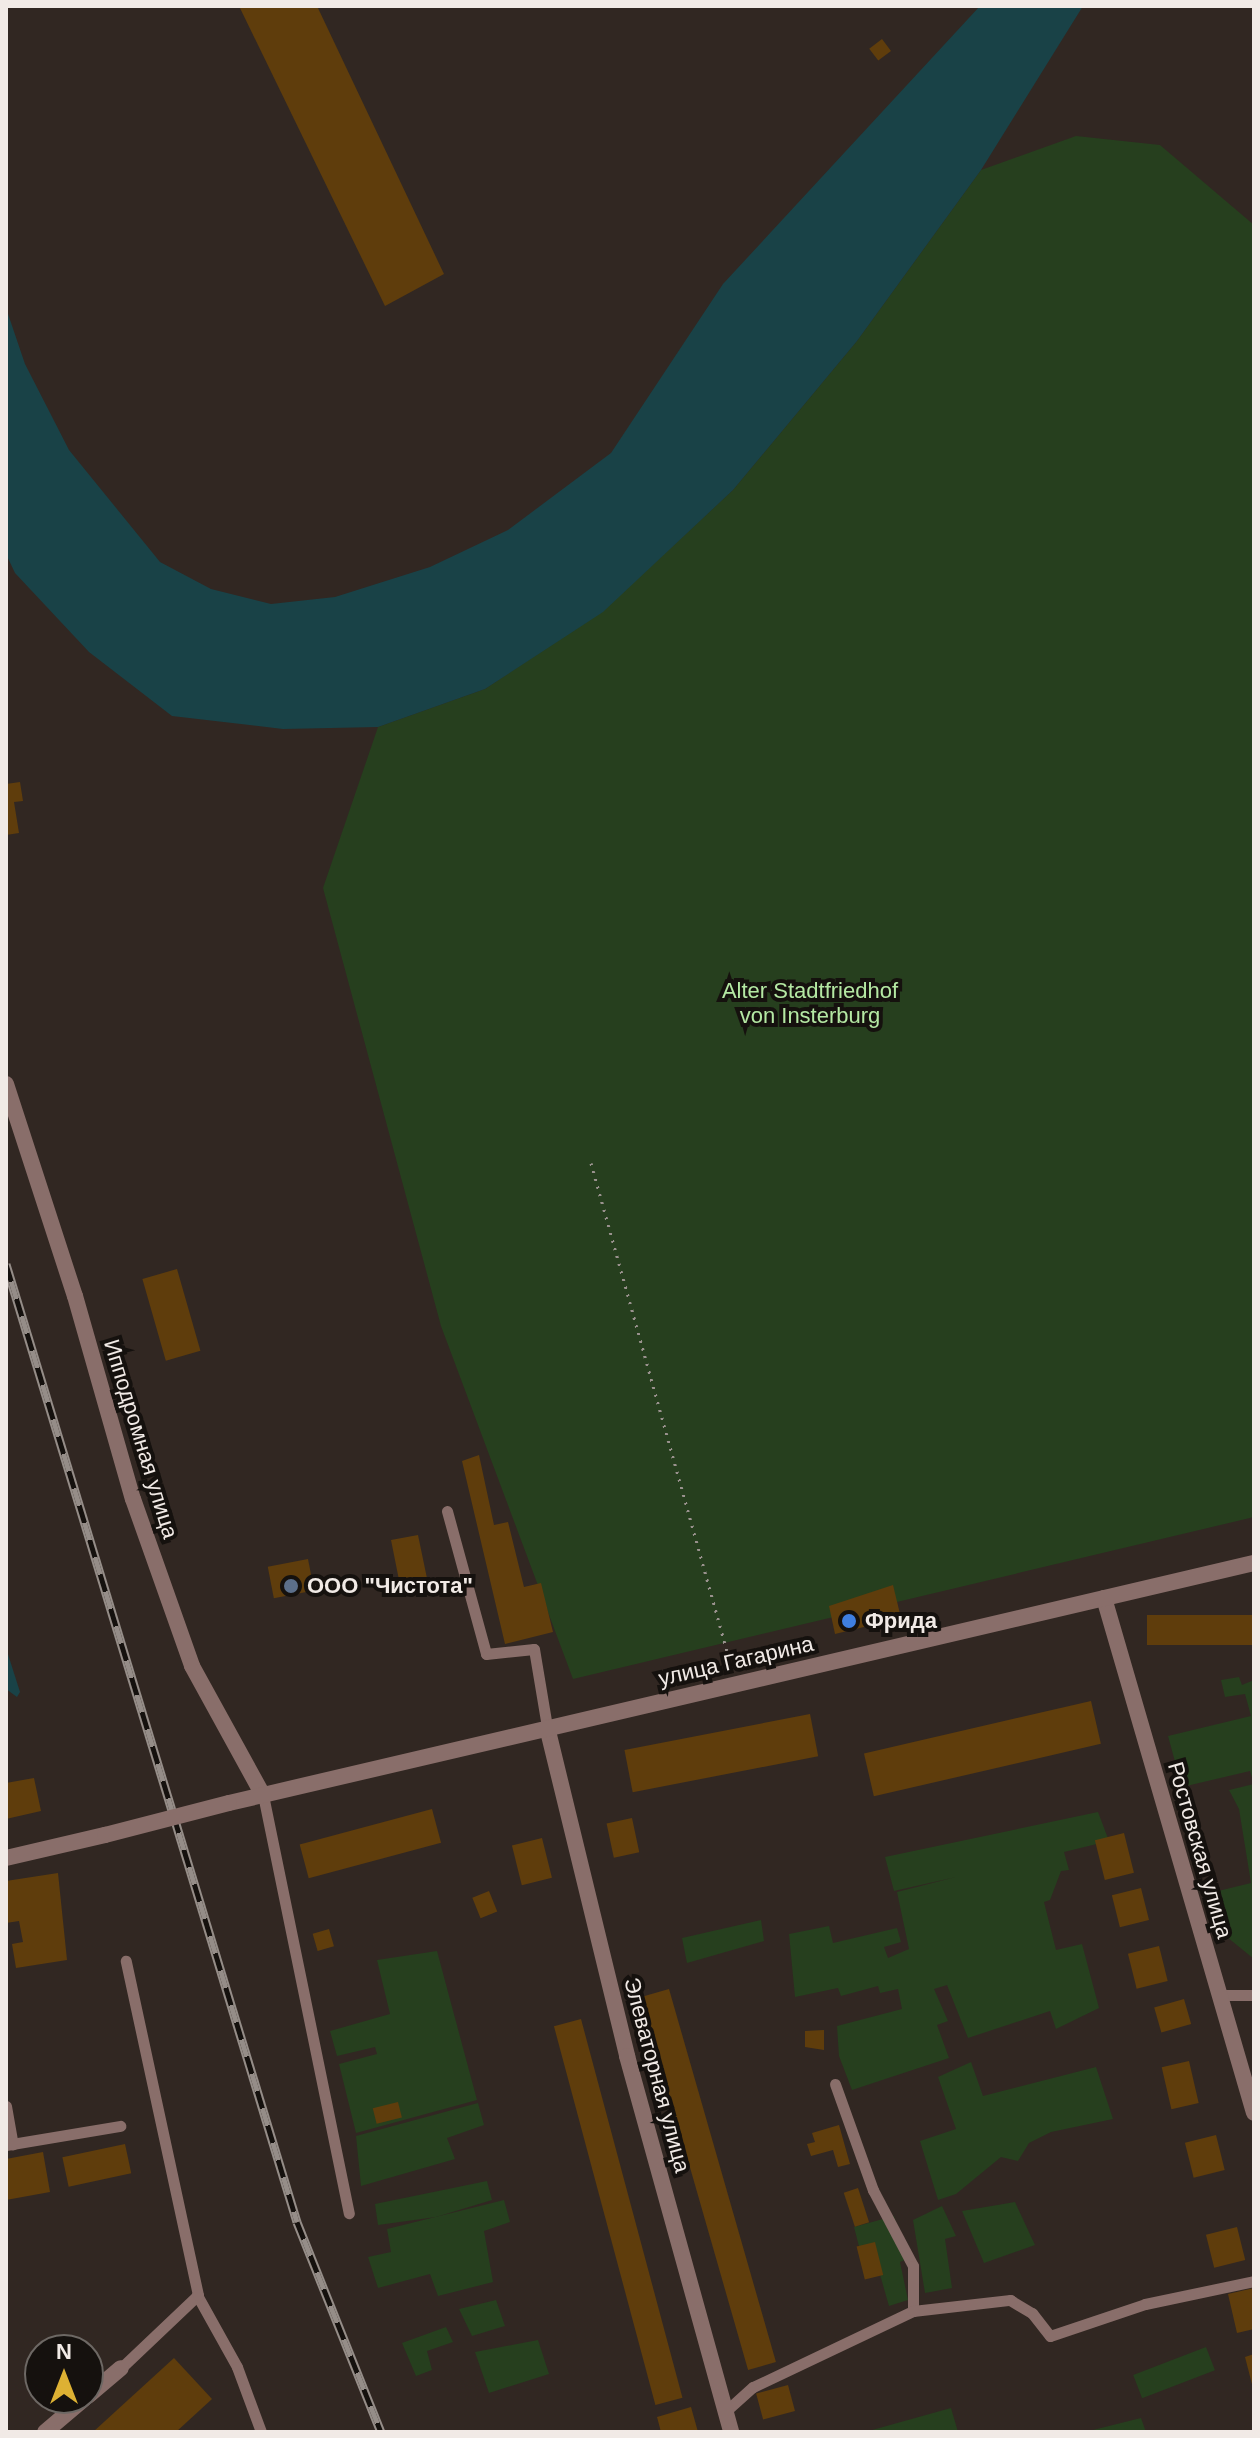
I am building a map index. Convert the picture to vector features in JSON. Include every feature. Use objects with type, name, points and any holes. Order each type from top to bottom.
[{"type":"street","name":"Ипподромная улица","points":[[6,1084],[75,1296],[133,1499],[187,1652],[263,1795]]},
{"type":"street","name":"улица Гагарина","points":[[6,1858],[547,1727],[1254,1563]]},
{"type":"street","name":"Ростовская улица","points":[[1104,1598],[1254,2113]]},
{"type":"street","name":"Элеваторная улица","points":[[547,1727],[627,2056],[731,2432]]},
{"type":"street","points":[[104,2382],[121,2368]]},
{"type":"street","points":[[45,2432],[67,2414]]},
{"type":"lane","points":[[447,1511],[486,1654],[534,1649],[547,1727]]},
{"type":"lane","points":[[263,1795],[349,2213]]},
{"type":"lane","points":[[126,1961],[197,2295],[237,2367],[261,2432]]},
{"type":"lane","points":[[1220,1995],[1254,1995]]},
{"type":"lane","points":[[835,2084],[873,2190],[913,2266],[913,2311]]},
{"type":"lane","points":[[6,2106],[10,2144],[120,2126]]},
{"type":"lane","points":[[726,2411],[753,2387],[913,2311],[1010,2300],[1032,2313],[1050,2336],[1145,2304],[1254,2281]]},
{"type":"lane","points":[[121,2368],[197,2295]]},
{"type":"path","points":[[591,1163],[736,1684]]},
{"type":"green space","name":"Alter Stadtfriedhof von Insterburg","points":[[1076,136],[1160,145],[1254,225],[1254,1517],[573,1679],[441,1326],[323,888],[378,727],[485,689],[603,611],[733,490],[857,341],[981,170]]},
{"type":"green space","points":[[1239,1677],[1242,1685],[1254,1680],[1254,1784],[1250,1771],[1182,1787],[1168,1736],[1251,1716],[1245,1694],[1225,1697],[1221,1680]]},
{"type":"green space","points":[[1254,1784],[1254,1959],[1227,1937],[1210,1893],[1251,1883],[1239,1809],[1229,1790]]},
{"type":"green space","points":[[1098,1812],[1109,1841],[1064,1852],[1069,1870],[1061,1871],[1050,1900],[1044,1902],[1056,1950],[1082,1944],[1099,2008],[1056,2029],[1050,2011],[968,2038],[947,1985],[934,1989],[948,2021],[937,2025],[949,2058],[852,2090],[839,2056],[837,2026],[902,2009],[898,1989],[880,1993],[878,1986],[841,1996],[838,1988],[795,1997],[789,1934],[829,1926],[833,1943],[897,1928],[901,1942],[884,1947],[888,1958],[909,1949],[897,1892],[956,1877],[894,1891],[885,1857]]},
{"type":"green space","points":[[761,1920],[764,1941],[687,1963],[682,1938]]},
{"type":"green space","points":[[437,1951],[477,2100],[356,2133],[339,2064],[377,2054],[375,2047],[337,2056],[330,2031],[390,2014],[377,1960]]},
{"type":"green space","points":[[971,2062],[983,2096],[1096,2067],[1113,2119],[1051,2132],[1029,2143],[1018,2161],[1001,2157],[956,2194],[938,2200],[920,2141],[956,2129],[938,2077]]},
{"type":"green space","points":[[478,2103],[484,2125],[447,2138],[455,2159],[361,2186],[356,2136]]},
{"type":"green space","points":[[487,2181],[492,2200],[436,2217],[378,2225],[375,2204]]},
{"type":"green space","points":[[504,2200],[510,2222],[484,2231],[493,2282],[438,2296],[430,2274],[378,2288],[368,2257],[391,2252],[387,2229]]},
{"type":"green space","points":[[1015,2202],[1035,2245],[984,2263],[962,2211]]},
{"type":"green space","points":[[942,2206],[956,2236],[945,2239],[952,2288],[925,2293],[913,2220]]},
{"type":"green space","points":[[894,2216],[907,2259],[900,2262],[908,2300],[889,2306],[879,2271],[866,2273],[854,2227]]},
{"type":"green space","points":[[496,2300],[505,2326],[472,2336],[459,2309]]},
{"type":"green space","points":[[446,2327],[453,2342],[427,2351],[432,2370],[416,2376],[402,2343]]},
{"type":"green space","points":[[538,2340],[549,2374],[489,2393],[475,2352]]},
{"type":"green space","points":[[1206,2347],[1215,2370],[1142,2398],[1133,2375]]},
{"type":"green space","points":[[951,2408],[958,2432],[865,2432]]},
{"type":"green space","points":[[1141,2418],[1146,2432],[1085,2432]]},
{"type":"water","points":[[980,6],[1083,6],[981,170],[857,341],[733,490],[603,612],[485,689],[378,727],[283,729],[172,716],[89,652],[15,573],[6,554],[6,308],[25,364],[69,450],[160,562],[211,589],[271,604],[335,597],[430,567],[508,530],[611,453],[723,284]]},
{"type":"water","points":[[6,1648],[20,1692],[17,1697],[6,1689]]},
{"type":"building","points":[[239,6],[317,6],[444,274],[385,306]]},
{"type":"building","points":[[882,39],[891,51],[878,61],[869,49]]},
{"type":"building","points":[[20,782],[23,801],[14,802],[19,833],[6,835],[6,784]]},
{"type":"building","points":[[177,1269],[200,1351],[166,1361],[142,1279]]},
{"type":"building","points":[[479,1455],[494,1525],[508,1522],[524,1587],[541,1583],[553,1632],[505,1644],[462,1461]]},
{"type":"building","points":[[418,1535],[429,1588],[415,1590],[412,1577],[399,1580],[391,1540]]},
{"type":"building","points":[[308,1559],[314,1590],[274,1598],[268,1567]]},
{"type":"building","points":[[893,1585],[901,1618],[835,1634],[829,1606]]},
{"type":"building","points":[[1147,1615],[1254,1615],[1254,1645],[1147,1645]]},
{"type":"building","points":[[1091,1701],[1101,1744],[874,1796],[864,1753]]},
{"type":"building","points":[[810,1714],[818,1756],[633,1792],[624,1750]]},
{"type":"building","points":[[34,1778],[41,1811],[6,1819],[6,1783]]},
{"type":"building","points":[[432,1809],[441,1843],[309,1878],[300,1844]]},
{"type":"building","points":[[632,1818],[639,1852],[614,1858],[607,1823]]},
{"type":"building","points":[[1124,1833],[1134,1873],[1105,1880],[1095,1840]]},
{"type":"building","points":[[542,1838],[552,1878],[522,1885],[512,1845]]},
{"type":"building","points":[[58,1873],[67,1960],[16,1968],[12,1944],[23,1942],[19,1921],[6,1923],[6,1881]]},
{"type":"building","points":[[1141,1888],[1149,1920],[1120,1927],[1112,1895]]},
{"type":"building","points":[[489,1891],[497,1911],[481,1918],[472,1898]]},
{"type":"building","points":[[329,1929],[334,1946],[318,1951],[313,1934]]},
{"type":"building","points":[[1159,1946],[1168,1981],[1137,1989],[1128,1954]]},
{"type":"building","points":[[669,1989],[776,2362],[748,2370],[641,1997]]},
{"type":"building","points":[[1184,1999],[1191,2024],[1161,2033],[1154,2008]]},
{"type":"building","points":[[581,2019],[682,2398],[655,2405],[554,2026]]},
{"type":"building","points":[[824,2030],[824,2050],[805,2047],[805,2031]]},
{"type":"building","points":[[1189,2061],[1199,2103],[1171,2109],[1162,2067]]},
{"type":"building","points":[[398,2102],[402,2118],[377,2124],[373,2108]]},
{"type":"building","points":[[839,2125],[850,2164],[838,2167],[833,2150],[811,2156],[807,2144],[815,2142],[812,2133]]},
{"type":"building","points":[[1216,2135],[1225,2170],[1194,2178],[1185,2143]]},
{"type":"building","points":[[125,2144],[131,2173],[69,2187],[62,2157]]},
{"type":"building","points":[[43,2152],[50,2192],[6,2200],[6,2159]]},
{"type":"building","points":[[858,2188],[869,2222],[855,2227],[844,2193]]},
{"type":"building","points":[[1237,2227],[1245,2260],[1214,2268],[1206,2235]]},
{"type":"building","points":[[875,2242],[883,2275],[865,2280],[857,2247]]},
{"type":"building","points":[[1254,2288],[1254,2329],[1237,2333],[1228,2294]]},
{"type":"building","points":[[1254,2354],[1254,2388],[1253,2388],[1245,2357]]},
{"type":"building","points":[[174,2358],[212,2399],[176,2432],[93,2432]]},
{"type":"building","points":[[788,2385],[795,2411],[763,2420],[756,2394]]},
{"type":"building","points":[[691,2407],[698,2432],[661,2432],[657,2417]]},
{"type":"railway","points":[[6,1264],[297,2222],[381,2432]]},
{"type":"place","name":"ООО \"Чистота\"","points":[[291,1586]]},
{"type":"place","name":"Фрида","points":[[849,1621]]}]
